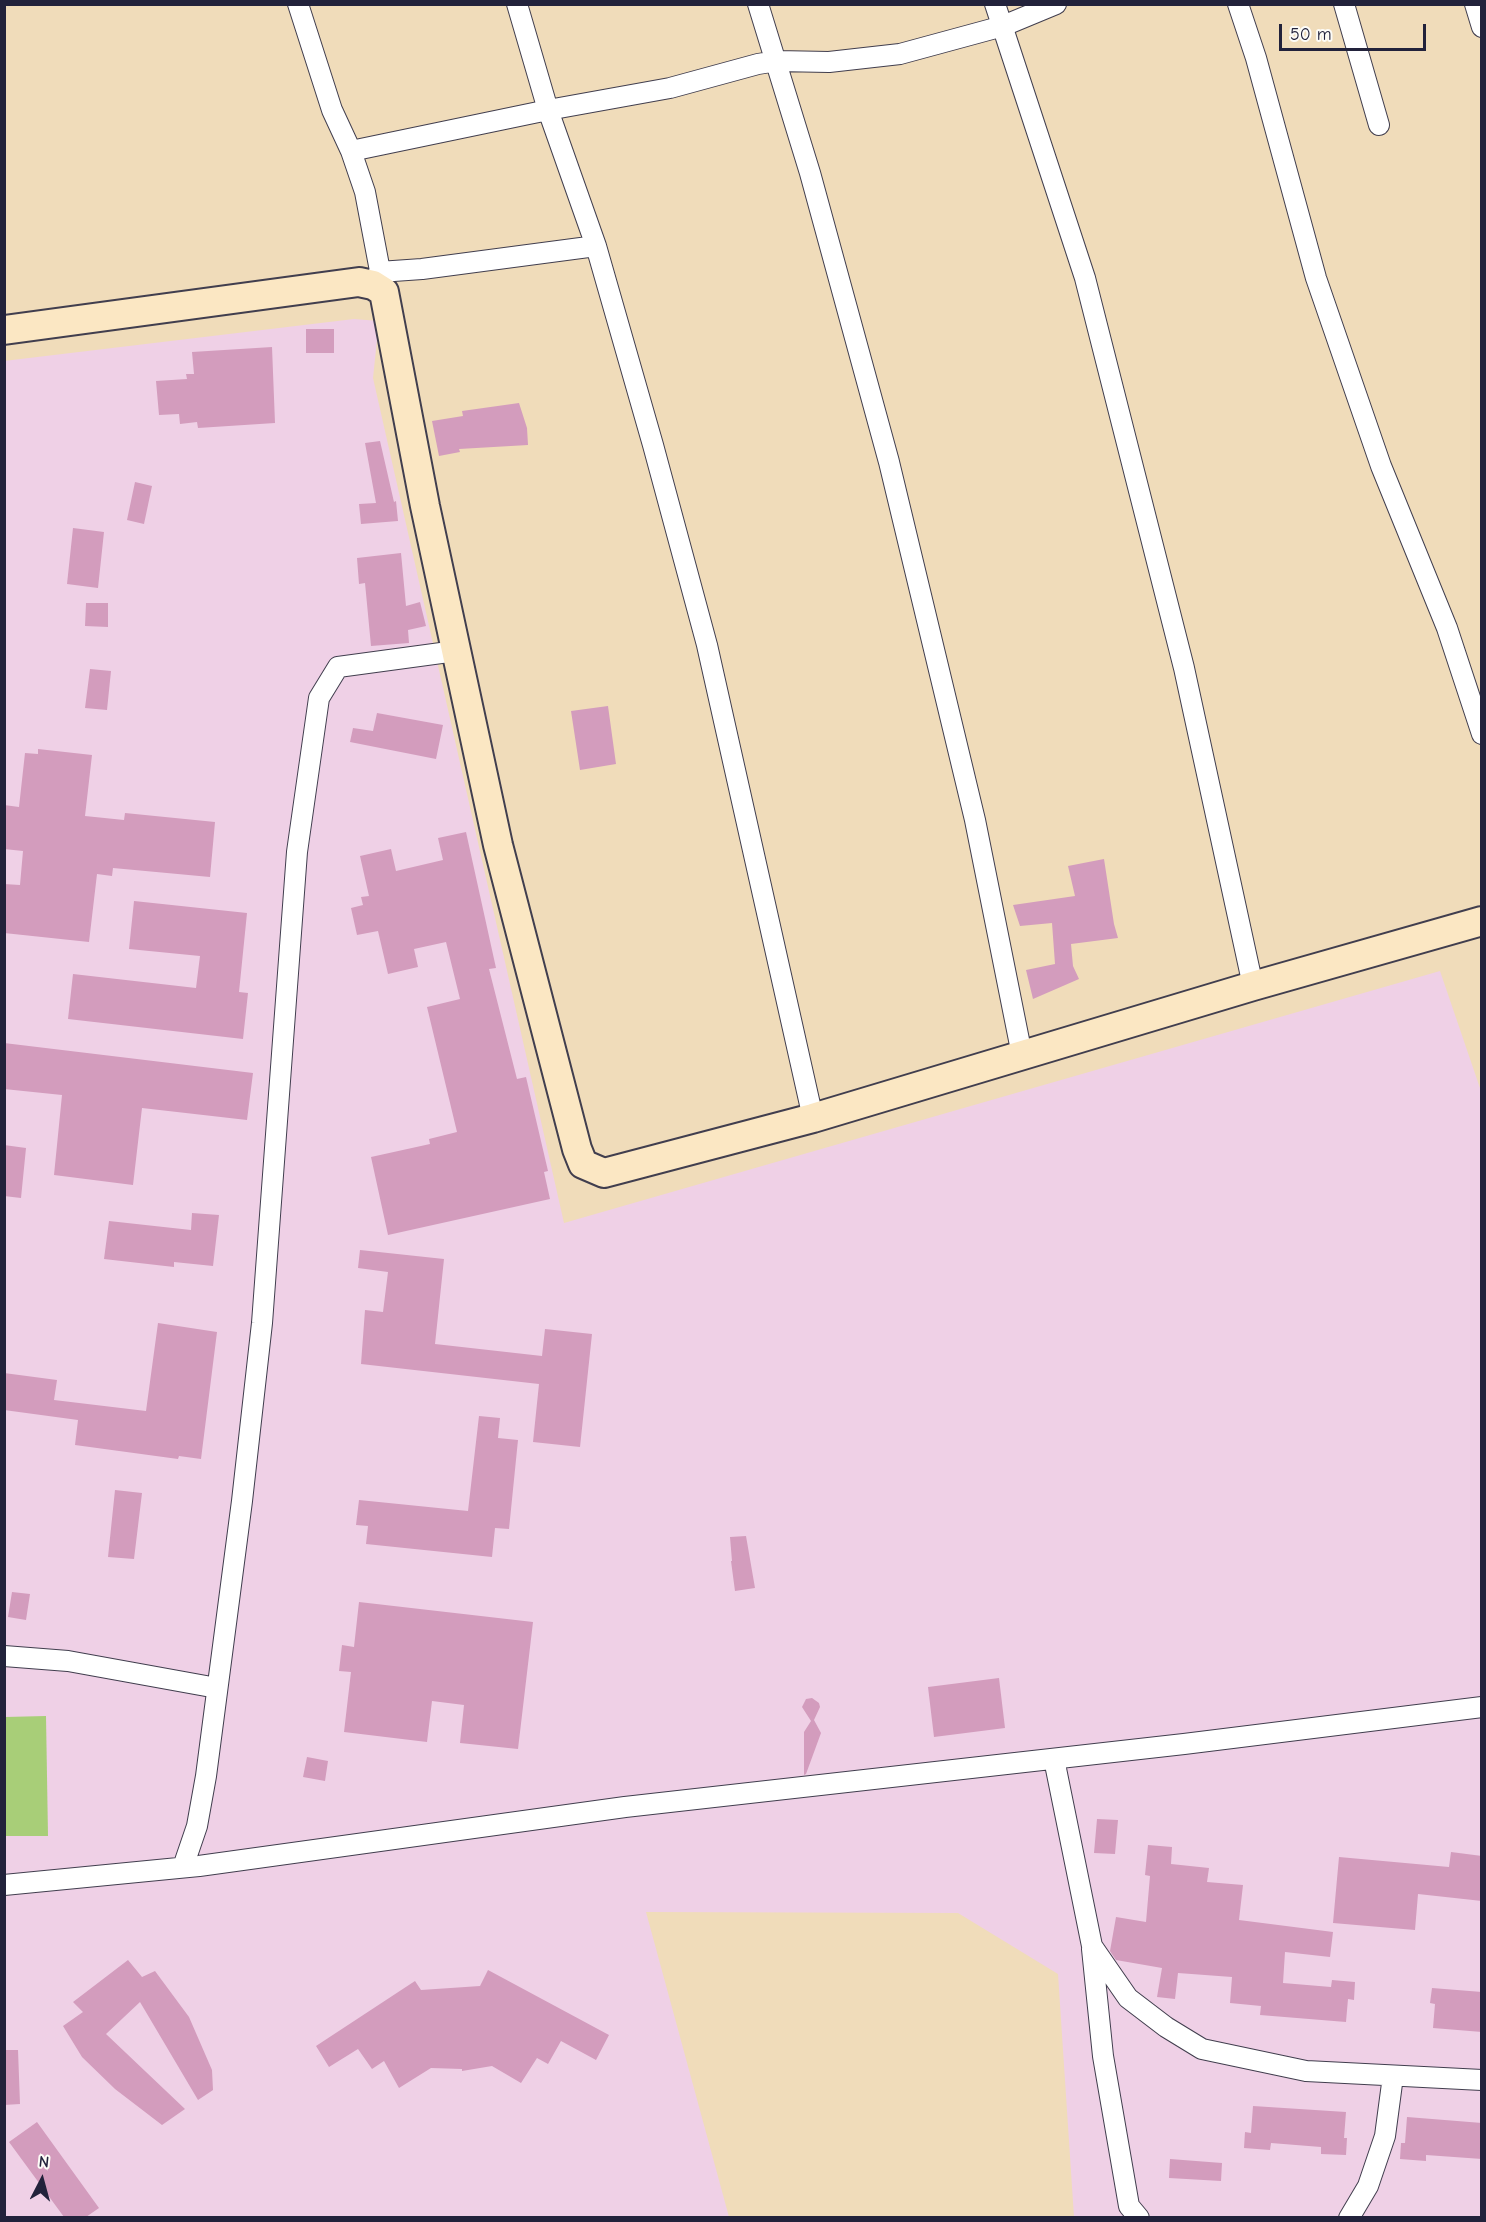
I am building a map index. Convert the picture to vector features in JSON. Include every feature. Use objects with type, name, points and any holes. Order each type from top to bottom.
[{"type":"main road","points":[[4,330],[359,282],[373,285],[381,282],[425,506],[498,845],[577,1149],[583,1164],[604,1173],[813,1118],[1253,986],[1482,921]]},
{"type":"street","points":[[298,4],[332,110],[351,151],[365,192],[381,282],[422,269],[596,246]]},
{"type":"street","points":[[517,4],[548,110],[596,246],[707,645],[813,1118]]},
{"type":"street","points":[[758,4],[813,184],[889,462],[975,820],[1022,1055]]},
{"type":"street","points":[[995,4],[1085,278],[1121,415],[1184,668],[1253,986]]},
{"type":"street","points":[[351,151],[548,110],[670,88],[758,64],[829,62],[900,54],[1003,26],[1056,4]]},
{"type":"street","points":[[1238,4],[1256,58],[1316,278],[1381,466],[1447,628],[1482,734]]},
{"type":"street","points":[[1344,4],[1379,125]]},
{"type":"street","points":[[1475,4],[1482,27]]},
{"type":"street","points":[[183,1867],[198,1826],[242,1501],[262,1323],[297,852],[319,698],[338,667],[456,651]]},
{"type":"street","points":[[4,1656],[68,1662],[217,1688]]},
{"type":"street","points":[[4,1885],[183,1867],[625,1807],[1054,1759],[1482,1707]]},
{"type":"street","points":[[1054,1759],[1092,1946],[1103,2056],[1129,2206],[1139,2217]]},
{"type":"street","points":[[1092,1946],[1128,1998],[1166,2027],[1202,2049],[1306,2071],[1482,2080]]},
{"type":"street","points":[[1349,2217],[1368,2187],[1385,2136],[1393,2076]]},
{"type":"shaded area","points":[[354,319],[379,321],[373,378],[564,1223],[1440,971],[1482,1094],[1481,2217],[1074,2217],[1058,1974],[958,1913],[646,1912],[729,2217],[5,2217],[4,361]]},
{"type":"green space","points":[[46,1716],[48,1836],[5,1836],[5,1717]]},
{"type":"building","points":[[306,329],[334,329],[334,353],[306,353]]},
{"type":"building","points":[[272,347],[275,423],[198,428],[197,422],[180,424],[179,414],[159,415],[156,381],[187,379],[186,374],[194,374],[192,352]]},
{"type":"building","points":[[519,403],[527,428],[528,445],[459,449],[460,452],[439,456],[432,421],[463,416],[462,411]]},
{"type":"building","points":[[380,441],[394,502],[396,501],[398,521],[361,524],[359,504],[376,503],[365,443]]},
{"type":"building","points":[[135,482],[152,486],[144,524],[127,520]]},
{"type":"building","points":[[73,528],[104,532],[98,588],[67,584]]},
{"type":"building","points":[[401,553],[406,606],[420,602],[426,626],[408,630],[409,643],[371,646],[365,583],[359,584],[357,558]]},
{"type":"building","points":[[86,603],[108,603],[108,627],[85,626]]},
{"type":"building","points":[[90,669],[111,671],[107,710],[85,708]]},
{"type":"building","points":[[608,706],[616,764],[580,770],[571,711]]},
{"type":"building","points":[[377,713],[443,725],[436,759],[350,742],[353,728],[373,731]]},
{"type":"building","points":[[38,749],[92,755],[85,816],[124,820],[125,813],[215,822],[210,877],[113,868],[112,876],[97,874],[89,942],[4,933],[4,884],[20,885],[23,851],[4,849],[4,805],[19,807],[25,753],[38,754]]},
{"type":"building","points":[[466,832],[496,968],[489,969],[517,1079],[526,1077],[548,1171],[544,1172],[550,1199],[388,1235],[371,1157],[430,1144],[429,1139],[457,1132],[427,1007],[460,999],[446,942],[414,949],[418,967],[388,974],[378,931],[357,935],[351,908],[363,905],[361,897],[369,896],[360,856],[391,849],[396,871],[443,860],[438,838]]},
{"type":"building","points":[[1104,859],[1118,938],[1071,944],[1073,966],[1079,979],[1033,999],[1026,970],[1055,964],[1052,923],[1020,926],[1013,905],[1075,896],[1068,866]]},
{"type":"building","points":[[134,901],[247,913],[239,992],[248,993],[243,1039],[68,1019],[73,974],[196,988],[200,956],[129,949]]},
{"type":"building","points":[[4,1043],[253,1073],[247,1120],[142,1108],[133,1185],[54,1175],[62,1095],[4,1089]]},
{"type":"building","points":[[4,1145],[26,1148],[21,1198],[4,1196]]},
{"type":"building","points":[[192,1213],[219,1215],[213,1266],[174,1262],[174,1267],[104,1259],[109,1221],[191,1230]]},
{"type":"building","points":[[360,1250],[444,1259],[435,1344],[542,1356],[545,1329],[592,1334],[580,1447],[533,1442],[539,1384],[361,1364],[365,1310],[383,1312],[388,1272],[358,1268]]},
{"type":"building","points":[[158,1323],[217,1332],[201,1459],[179,1456],[178,1459],[75,1445],[78,1420],[4,1410],[4,1373],[57,1380],[54,1400],[146,1411]]},
{"type":"building","points":[[479,1416],[500,1418],[498,1438],[518,1440],[509,1529],[495,1528],[492,1557],[366,1544],[368,1526],[356,1525],[359,1500],[468,1511]]},
{"type":"building","points":[[115,1490],[142,1493],[134,1559],[108,1557]]},
{"type":"building","points":[[746,1536],[755,1588],[735,1591],[730,1537]]},
{"type":"building","points":[[12,1592],[30,1594],[26,1620],[8,1617]]},
{"type":"building","points":[[359,1602],[533,1622],[518,1749],[460,1743],[464,1705],[432,1701],[427,1742],[344,1732],[351,1672],[339,1671],[342,1645],[354,1647]]},
{"type":"building","points":[[999,1678],[1005,1728],[934,1737],[928,1687]]},
{"type":"building","points":[[812,1698],[819,1703],[820,1707],[814,1720],[821,1733],[804,1775],[804,1732],[811,1721],[802,1707],[806,1699]]},
{"type":"building","points":[[307,1757],[328,1761],[325,1781],[303,1777]]},
{"type":"building","points":[[1097,1819],[1118,1820],[1115,1854],[1094,1853]]},
{"type":"building","points":[[1148,1845],[1172,1847],[1171,1864],[1209,1868],[1207,1882],[1243,1885],[1239,1920],[1333,1932],[1330,1957],[1285,1952],[1283,1983],[1331,1987],[1332,1980],[1355,1982],[1354,2000],[1348,1999],[1346,2022],[1260,2015],[1261,2006],[1230,2003],[1232,1977],[1178,1973],[1175,1999],[1157,1997],[1162,1968],[1116,1960],[1110,1951],[1116,1917],[1146,1922],[1150,1876],[1145,1875]]},
{"type":"building","points":[[1451,1852],[1482,1856],[1482,1901],[1418,1894],[1415,1930],[1333,1923],[1339,1857],[1449,1867]]},
{"type":"building","points":[[128,1960],[142,1977],[155,1971],[189,2017],[212,2070],[213,2090],[198,2100],[140,2002],[106,2034],[185,2109],[162,2125],[115,2089],[82,2057],[63,2026],[83,2012],[73,2002]]},
{"type":"building","points":[[488,1970],[609,2035],[596,2060],[561,2041],[548,2064],[537,2058],[521,2083],[492,2066],[462,2071],[462,2069],[431,2068],[399,2088],[384,2061],[372,2069],[358,2049],[329,2067],[316,2046],[415,1981],[421,1990],[480,1986]]},
{"type":"building","points":[[1432,1988],[1482,1992],[1482,2032],[1433,2028],[1435,2004],[1430,2003]]},
{"type":"building","points":[[4,2050],[18,2050],[20,2104],[4,2105]]},
{"type":"building","points":[[1253,2106],[1346,2112],[1344,2138],[1347,2138],[1346,2155],[1321,2154],[1321,2147],[1271,2143],[1270,2150],[1244,2148],[1245,2132],[1251,2133]]},
{"type":"building","points":[[1407,2117],[1482,2123],[1482,2159],[1426,2155],[1426,2161],[1400,2159],[1401,2143],[1405,2143]]},
{"type":"building","points":[[37,2122],[99,2208],[86,2217],[64,2217],[9,2142]]},
{"type":"building","points":[[1170,2159],[1222,2163],[1221,2181],[1169,2178]]}]
